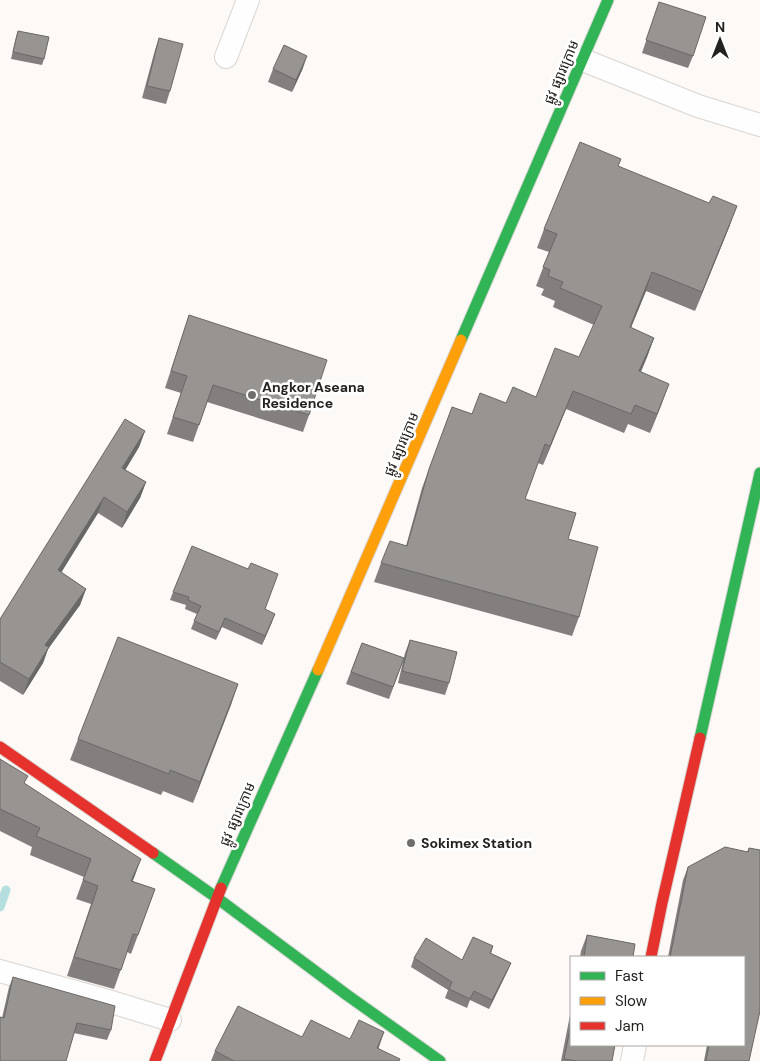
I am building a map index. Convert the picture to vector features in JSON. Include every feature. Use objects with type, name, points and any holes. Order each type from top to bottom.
[{"type":"main road","name":"ផ្លូវ ផ្សារក្រោម","points":[[155,1061],[216,898],[380,529],[608,0]]},
{"type":"main road","points":[[652,956],[662,903],[760,473]]},
{"type":"main road","points":[[0,747],[216,898],[440,1061]]},
{"type":"street","points":[[226,57],[248,0]]},
{"type":"street","points":[[583,60],[698,106],[760,124]]},
{"type":"street","points":[[0,971],[170,1020]]},
{"type":"street","points":[[632,1061],[635,1046]]},
{"type":"building","points":[[659,2],[706,17],[693,56],[646,40]]},
{"type":"building","points":[[18,31],[49,37],[44,59],[13,52]]},
{"type":"building","points":[[159,38],[183,44],[170,91],[147,86]]},
{"type":"building","points":[[284,45],[307,56],[296,80],[273,69]]},
{"type":"building","points":[[580,142],[621,159],[618,166],[709,203],[713,196],[737,206],[702,292],[652,272],[630,327],[654,338],[639,371],[669,384],[657,414],[635,405],[631,414],[573,391],[550,446],[545,444],[525,499],[576,513],[568,539],[598,547],[579,617],[381,563],[390,541],[407,546],[429,469],[452,407],[472,414],[480,393],[506,403],[513,387],[536,397],[555,348],[579,357],[602,306],[560,288],[563,282],[548,276],[550,270],[543,267],[557,234],[544,229]]},
{"type":"building","points":[[189,315],[327,360],[309,415],[213,385],[199,425],[173,417],[187,376],[171,371]]},
{"type":"building","points":[[125,419],[145,431],[122,468],[146,482],[127,512],[104,497],[58,570],[86,589],[45,645],[49,647],[29,679],[0,662],[0,619]]},
{"type":"building","points":[[192,546],[248,569],[251,563],[278,574],[265,609],[275,614],[265,636],[225,618],[219,632],[194,621],[201,606],[188,600],[189,597],[173,592]]},
{"type":"building","points":[[118,637],[238,684],[200,782],[170,770],[169,774],[78,739]]},
{"type":"building","points":[[410,640],[457,652],[449,683],[402,671]]},
{"type":"building","points":[[362,643],[404,658],[393,687],[351,672]]},
{"type":"building","points":[[0,759],[28,776],[24,783],[141,859],[131,881],[155,889],[138,935],[133,934],[121,970],[74,957],[98,886],[83,880],[91,859],[36,836],[40,828],[0,809]]},
{"type":"building","points":[[725,847],[748,852],[749,848],[760,850],[760,1011],[749,1061],[706,1061],[709,1046],[745,1046],[745,956],[670,956],[688,867]]},
{"type":"building","points":[[587,935],[635,944],[633,956],[584,956]]},
{"type":"building","points":[[473,937],[493,946],[490,953],[511,963],[492,1000],[474,991],[470,999],[449,989],[452,982],[414,958],[426,938],[462,960]]},
{"type":"building","points":[[13,977],[115,1006],[111,1030],[77,1023],[66,1061],[0,1061],[0,1017],[4,1018]]},
{"type":"building","points":[[238,1006],[302,1037],[311,1020],[350,1039],[359,1020],[384,1032],[377,1048],[400,1059],[399,1061],[234,1061],[215,1051]]},
{"type":"building","points":[[570,1029],[570,1046],[615,1046],[612,1061],[564,1059]]},
{"type":"waterway","points":[[0,907],[6,890]]},
{"type":"traffic: fast","points":[[461,340],[608,0]]},
{"type":"traffic: fast","points":[[700,738],[760,473]]},
{"type":"traffic: fast","points":[[221,888],[318,670]]},
{"type":"traffic: fast","points":[[153,853],[440,1061]]},
{"type":"traffic: slow","points":[[318,670],[461,340]]},
{"type":"traffic: jam","points":[[651,956],[700,738]]},
{"type":"traffic: jam","points":[[0,747],[153,853]]},
{"type":"traffic: jam","points":[[155,1061],[221,888]]},
{"type":"place","name":"Angkor Aseana Residence","points":[[252,395]]},
{"type":"place","name":"Sokimex Station","points":[[411,843]]}]
